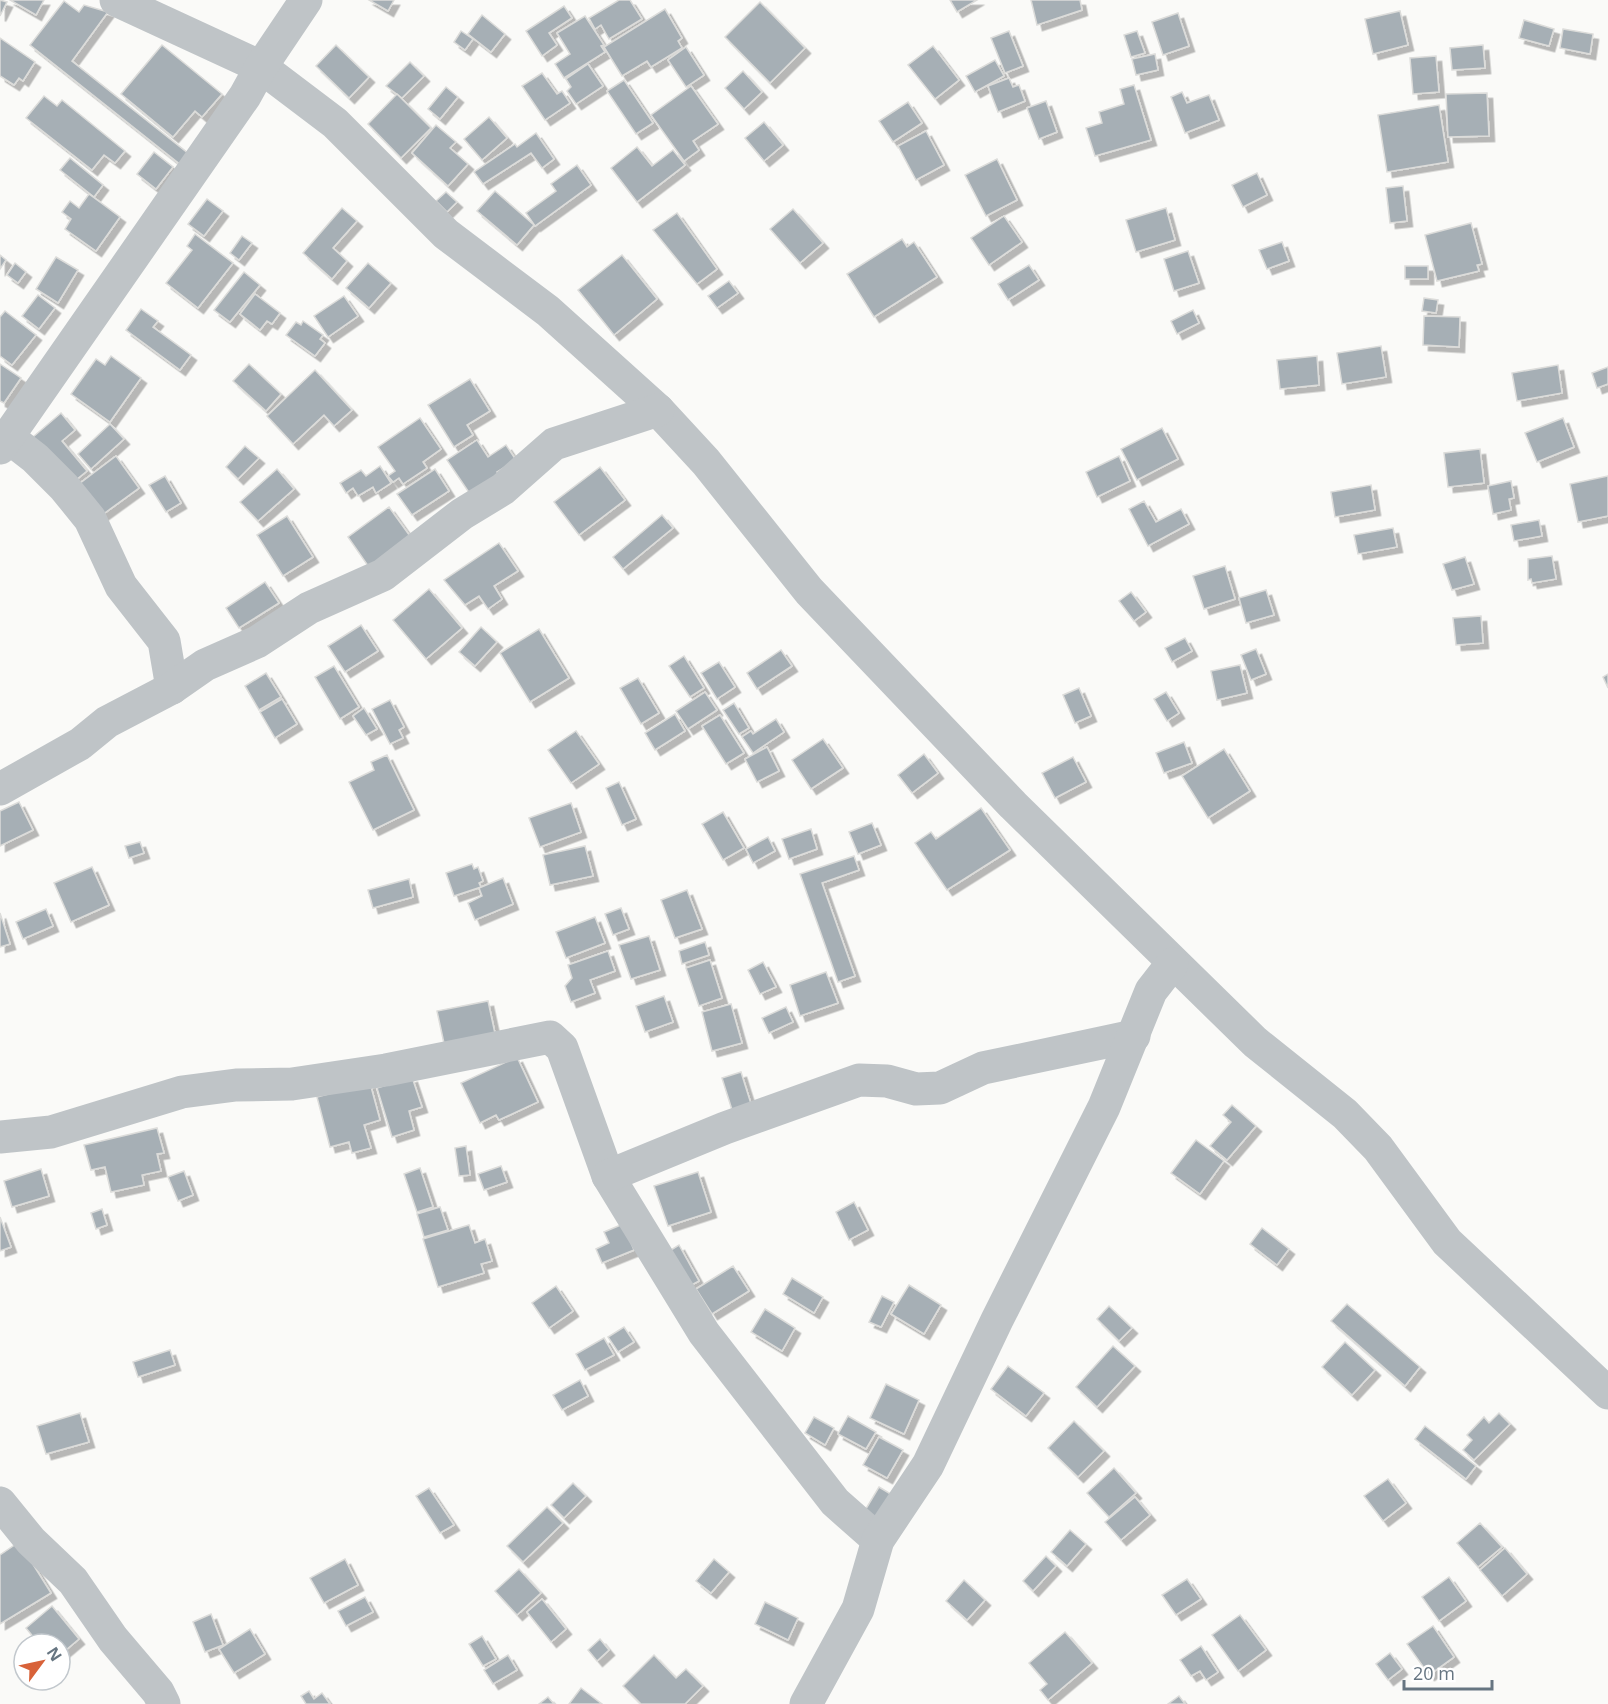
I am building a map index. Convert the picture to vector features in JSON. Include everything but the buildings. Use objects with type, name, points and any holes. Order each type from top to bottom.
[{"type":"street","points":[[116,0],[261,67],[335,123],[446,234],[549,311],[658,410],[706,462],[809,591],[1013,805],[1172,964],[1256,1042],[1345,1114],[1378,1148],[1447,1242],[1608,1393]]},
{"type":"street","points":[[172,688],[164,641],[121,586],[90,519],[64,487],[35,458],[4,442],[245,96],[261,67],[306,0]]},
{"type":"street","points":[[0,789],[80,744],[107,722],[172,688],[205,665],[257,642],[309,608],[383,575],[462,514],[503,489],[554,444],[658,410]]},
{"type":"street","points":[[806,1704],[858,1609],[878,1540],[928,1465],[997,1320],[1104,1107],[1151,991],[1172,964]]},
{"type":"street","points":[[608,1176],[725,1128],[859,1080],[887,1081],[916,1089],[940,1088],[983,1068],[1134,1036]]},
{"type":"street","points":[[0,1137],[51,1131],[182,1092],[236,1085],[292,1084],[374,1072],[550,1038],[562,1048],[608,1176],[704,1333],[835,1502],[878,1540]]},
{"type":"street","points":[[0,1503],[31,1541],[73,1581],[113,1639],[158,1692],[164,1704]]}]
